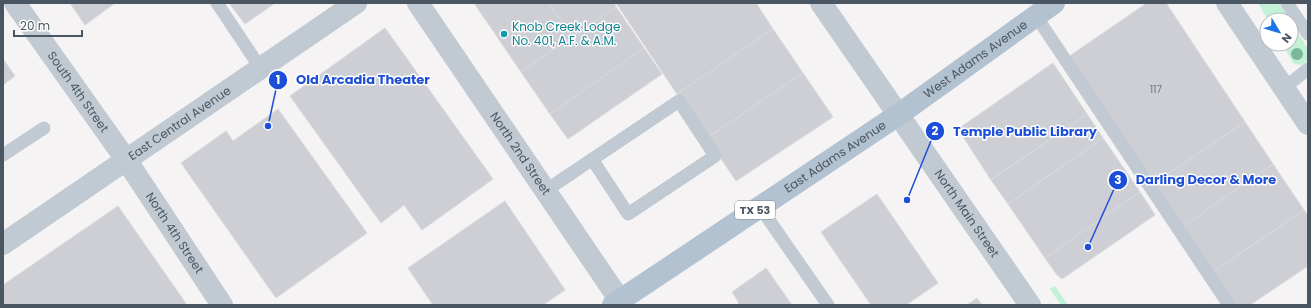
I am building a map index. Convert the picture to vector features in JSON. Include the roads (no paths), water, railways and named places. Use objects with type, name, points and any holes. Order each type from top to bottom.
[{"type":"main road","name":"West Adams Avenue","points":[[898,115],[1054,3]]},
{"type":"main road","name":"East Adams Avenue","points":[[618,303],[898,115]]},
{"type":"street","name":"South 4th Street","points":[[15,3],[127,161]]},
{"type":"street","name":"East Central Avenue","points":[[3,244],[127,161],[356,3]]},
{"type":"street","name":"North 2nd Street","points":[[418,3],[545,190],[618,303]]},
{"type":"street","name":"North Main Street","points":[[821,3],[1030,305]]},
{"type":"street","points":[[1227,3],[1308,124]]},
{"type":"street","name":"North 4th Street","points":[[127,161],[222,305]]},
{"type":"lane","points":[[217,3],[261,69]]},
{"type":"lane","points":[[1287,3],[1308,34]]},
{"type":"lane","points":[[1036,16],[1229,305]]},
{"type":"lane","points":[[1284,88],[1308,69]]},
{"type":"lane","points":[[545,190],[679,101],[715,156],[628,214],[592,159]]},
{"type":"lane","points":[[3,155],[44,128]]},
{"type":"lane","points":[[760,207],[828,305]]},
{"type":"place","name":"Knob Creek Lodge No. 401, A.F. & A.M.","points":[[504,34]]},
{"type":"place","name":"Old Arcadia Theater","points":[[268,126]]},
{"type":"place","name":"Temple Public Library","points":[[907,200]]},
{"type":"place","name":"Darling Decor & More","points":[[1088,247]]}]
